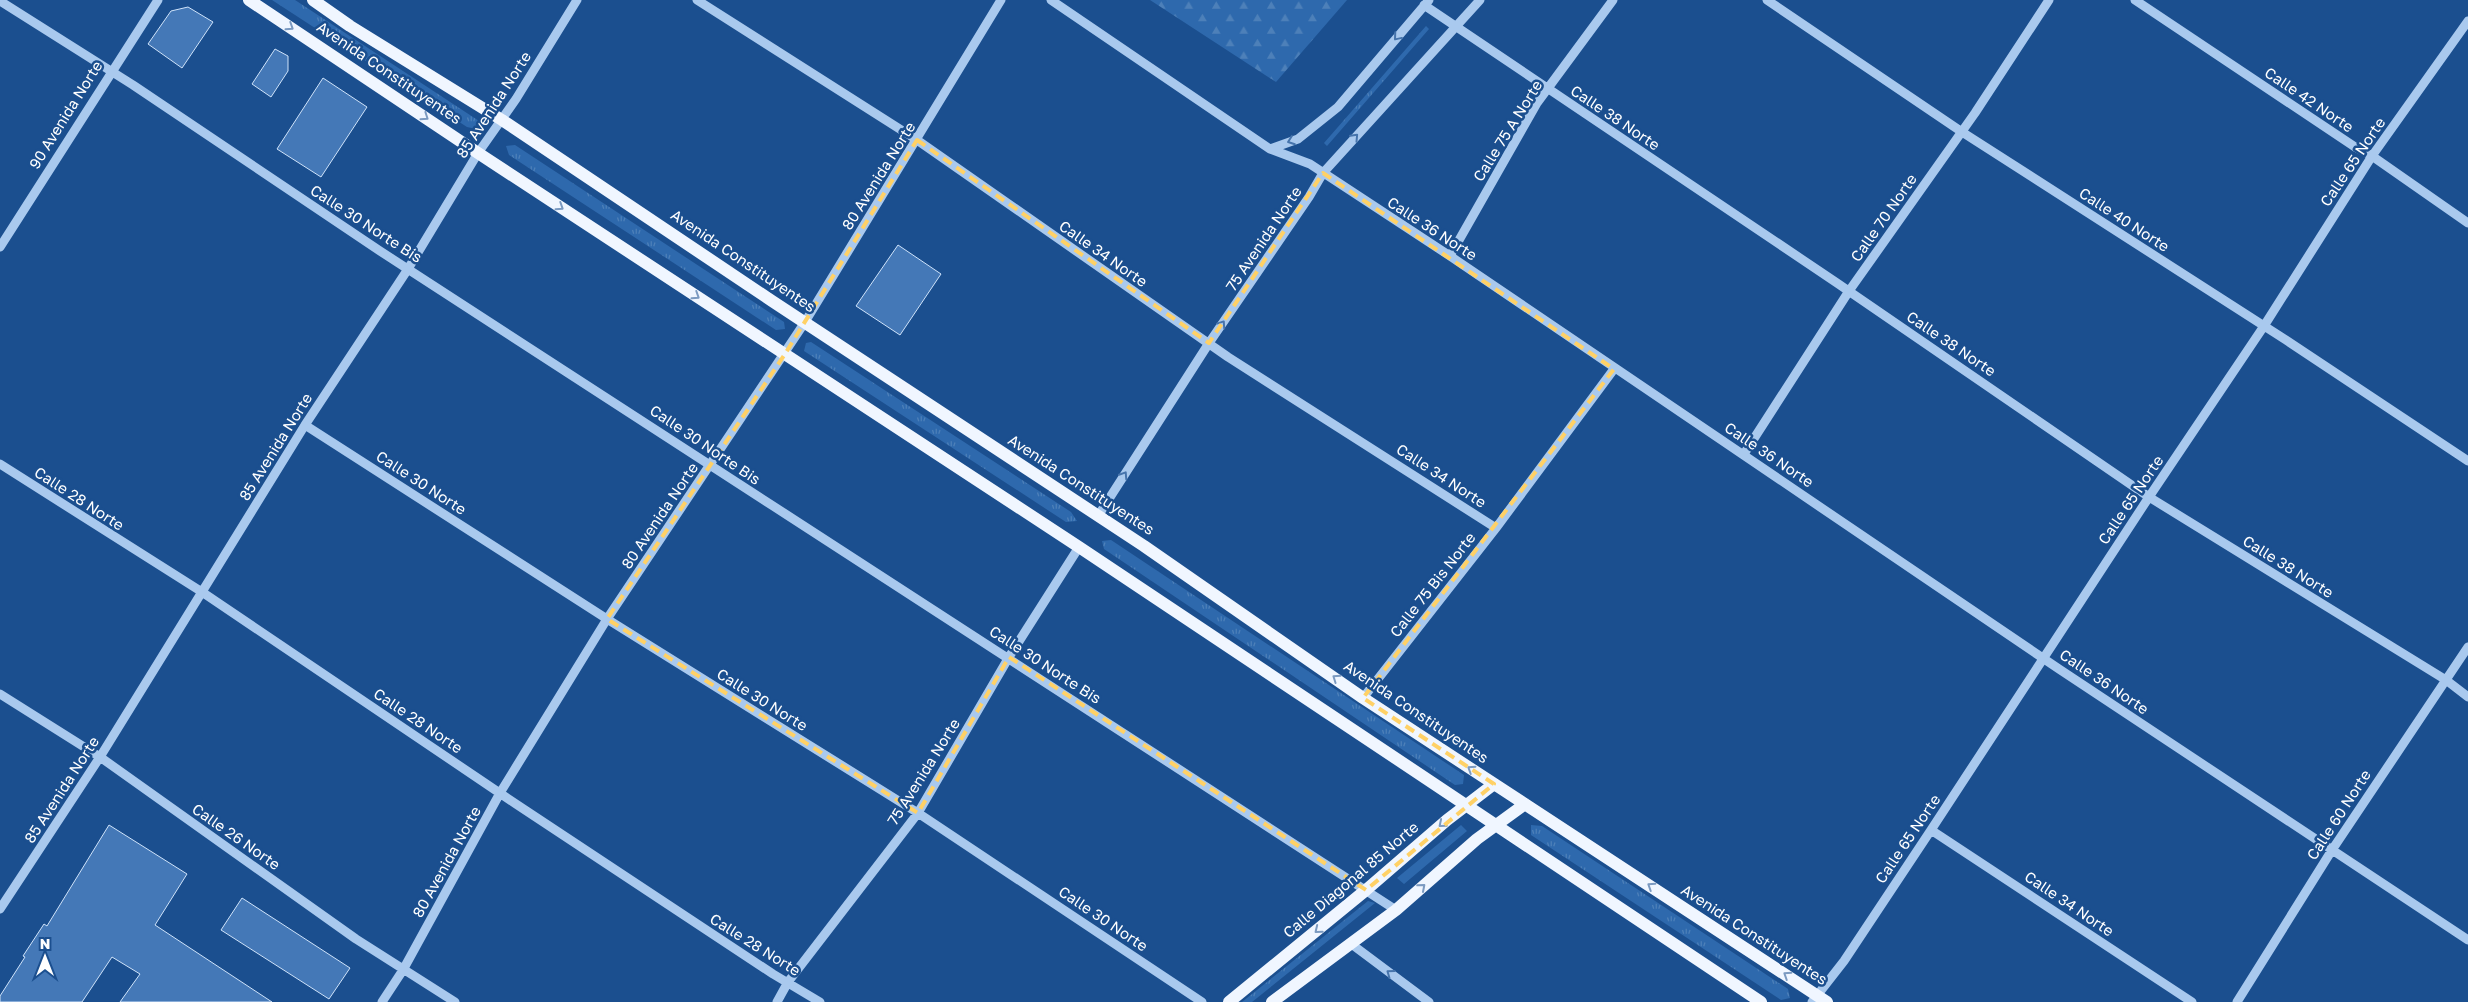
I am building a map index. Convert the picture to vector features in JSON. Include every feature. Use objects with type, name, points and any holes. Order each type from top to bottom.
[{"type":"main road","name":"Avenida Constituyentes","points":[[249,0],[478,153],[1079,547],[1761,1002]]},
{"type":"main road","name":"Avenida Constituyentes","points":[[313,0],[350,26],[502,120],[1144,546],[1363,698],[1526,804],[1819,1000]]},
{"type":"main road","name":"Calle Diagonal 85 Norte","points":[[1229,1002],[1494,784]]},
{"type":"main road","points":[[1272,1002],[1396,910],[1477,840],[1526,804]]},
{"type":"street","name":"90 Avenida Norte","points":[[0,247],[3,236],[158,0]]},
{"type":"street","name":"85 Avenida Norte","points":[[0,909],[100,758],[305,425],[408,268],[478,153],[502,120],[577,0]]},
{"type":"street","name":"Calle 34 Norte","points":[[697,0],[917,140],[1209,343],[1496,528]]},
{"type":"street","name":"80 Avenida Norte","points":[[382,1002],[404,970],[500,793],[607,619],[785,354],[1001,0]]},
{"type":"street","name":"Calle 36 Norte","points":[[1051,0],[1270,149],[1310,164],[1450,256],[2043,658],[2468,940]]},
{"type":"street","name":"75 Avenida Norte","points":[[1098,516],[1209,343],[1323,174],[1480,0]]},
{"type":"street","name":"Calle 75 A Norte","points":[[1450,256],[1537,104],[1613,0]]},
{"type":"street","name":"Calle 40 Norte","points":[[1767,0],[1962,132],[2468,460]]},
{"type":"street","name":"Calle 70 Norte","points":[[1744,454],[1849,291],[1962,132],[2049,0]]},
{"type":"street","name":"Calle 42 Norte","points":[[2135,0],[2355,147],[2372,156],[2468,223]]},
{"type":"street","name":"Calle 30 Norte Bis","points":[[0,1],[1396,910]]},
{"type":"street","points":[[1270,149],[1298,139],[1338,107],[1427,2]]},
{"type":"street","name":"Calle 38 Norte","points":[[1427,2],[1456,28],[1849,291],[2149,497],[2446,680],[2468,697]]},
{"type":"street","name":"Calle 65 Norte","points":[[1819,1000],[2149,497],[2264,326],[2372,156],[2468,22]]},
{"type":"street","name":"Calle 75 Bis Norte","points":[[1363,698],[1496,528],[1614,368]]},
{"type":"street","name":"Calle 30 Norte","points":[[305,425],[607,619],[918,813],[1202,1002]]},
{"type":"street","name":"Calle 28 Norte","points":[[0,464],[202,592],[756,963],[820,1002]]},
{"type":"street","name":"75 Avenida Norte","points":[[777,1002],[788,982],[918,813],[1008,657],[1079,547]]},
{"type":"street","name":"Calle 60 Norte","points":[[2237,1002],[2332,850],[2468,646]]},
{"type":"street","name":"Calle 26 Norte","points":[[0,694],[100,758],[356,939],[456,1002]]},
{"type":"street","name":"Calle 34 Norte","points":[[1931,830],[2192,1002]]},
{"type":"street","points":[[1350,943],[1429,1002]]},
{"type":"highlighted area","points":[[917,140],[1209,343],[1323,173],[1614,369],[1363,698],[1494,784],[1366,890],[1009,657],[918,813],[607,619],[785,354]]},
{"type":"green space","points":[[272,0],[295,0],[479,121],[481,130],[467,127]]},
{"type":"green space","points":[[1150,0],[1347,0],[1276,82]]},
{"type":"green space","points":[[1426,26],[1429,29],[1327,146],[1324,143]]},
{"type":"green space","points":[[515,145],[784,322],[785,329],[776,330],[509,155],[506,146]]},
{"type":"green space","points":[[811,342],[1071,512],[1077,521],[1066,522],[804,351],[806,343]]},
{"type":"green space","points":[[1111,540],[1464,775],[1463,784],[1455,785],[1104,549],[1102,541]]},
{"type":"green space","points":[[1461,825],[1467,831],[1404,884],[1397,878]]},
{"type":"green space","points":[[1531,825],[1542,826],[1788,989],[1790,998],[1781,1000],[1531,835]]},
{"type":"green space","points":[[1368,901],[1375,903],[1252,1002],[1242,1002]]},
{"type":"building","points":[[188,7],[213,22],[182,68],[148,44],[171,11]]},
{"type":"building","points":[[275,49],[288,56],[288,71],[271,97],[252,84]]},
{"type":"building","points":[[323,78],[367,107],[321,177],[277,149]]},
{"type":"building","points":[[898,245],[941,274],[900,335],[856,306]]},
{"type":"building","points":[[109,825],[187,874],[155,925],[272,1002],[120,1002],[140,974],[112,957],[82,1002],[0,1002],[0,996],[25,957],[23,956],[44,924],[47,926]]},
{"type":"building","points":[[242,898],[350,968],[329,999],[221,930]]}]
